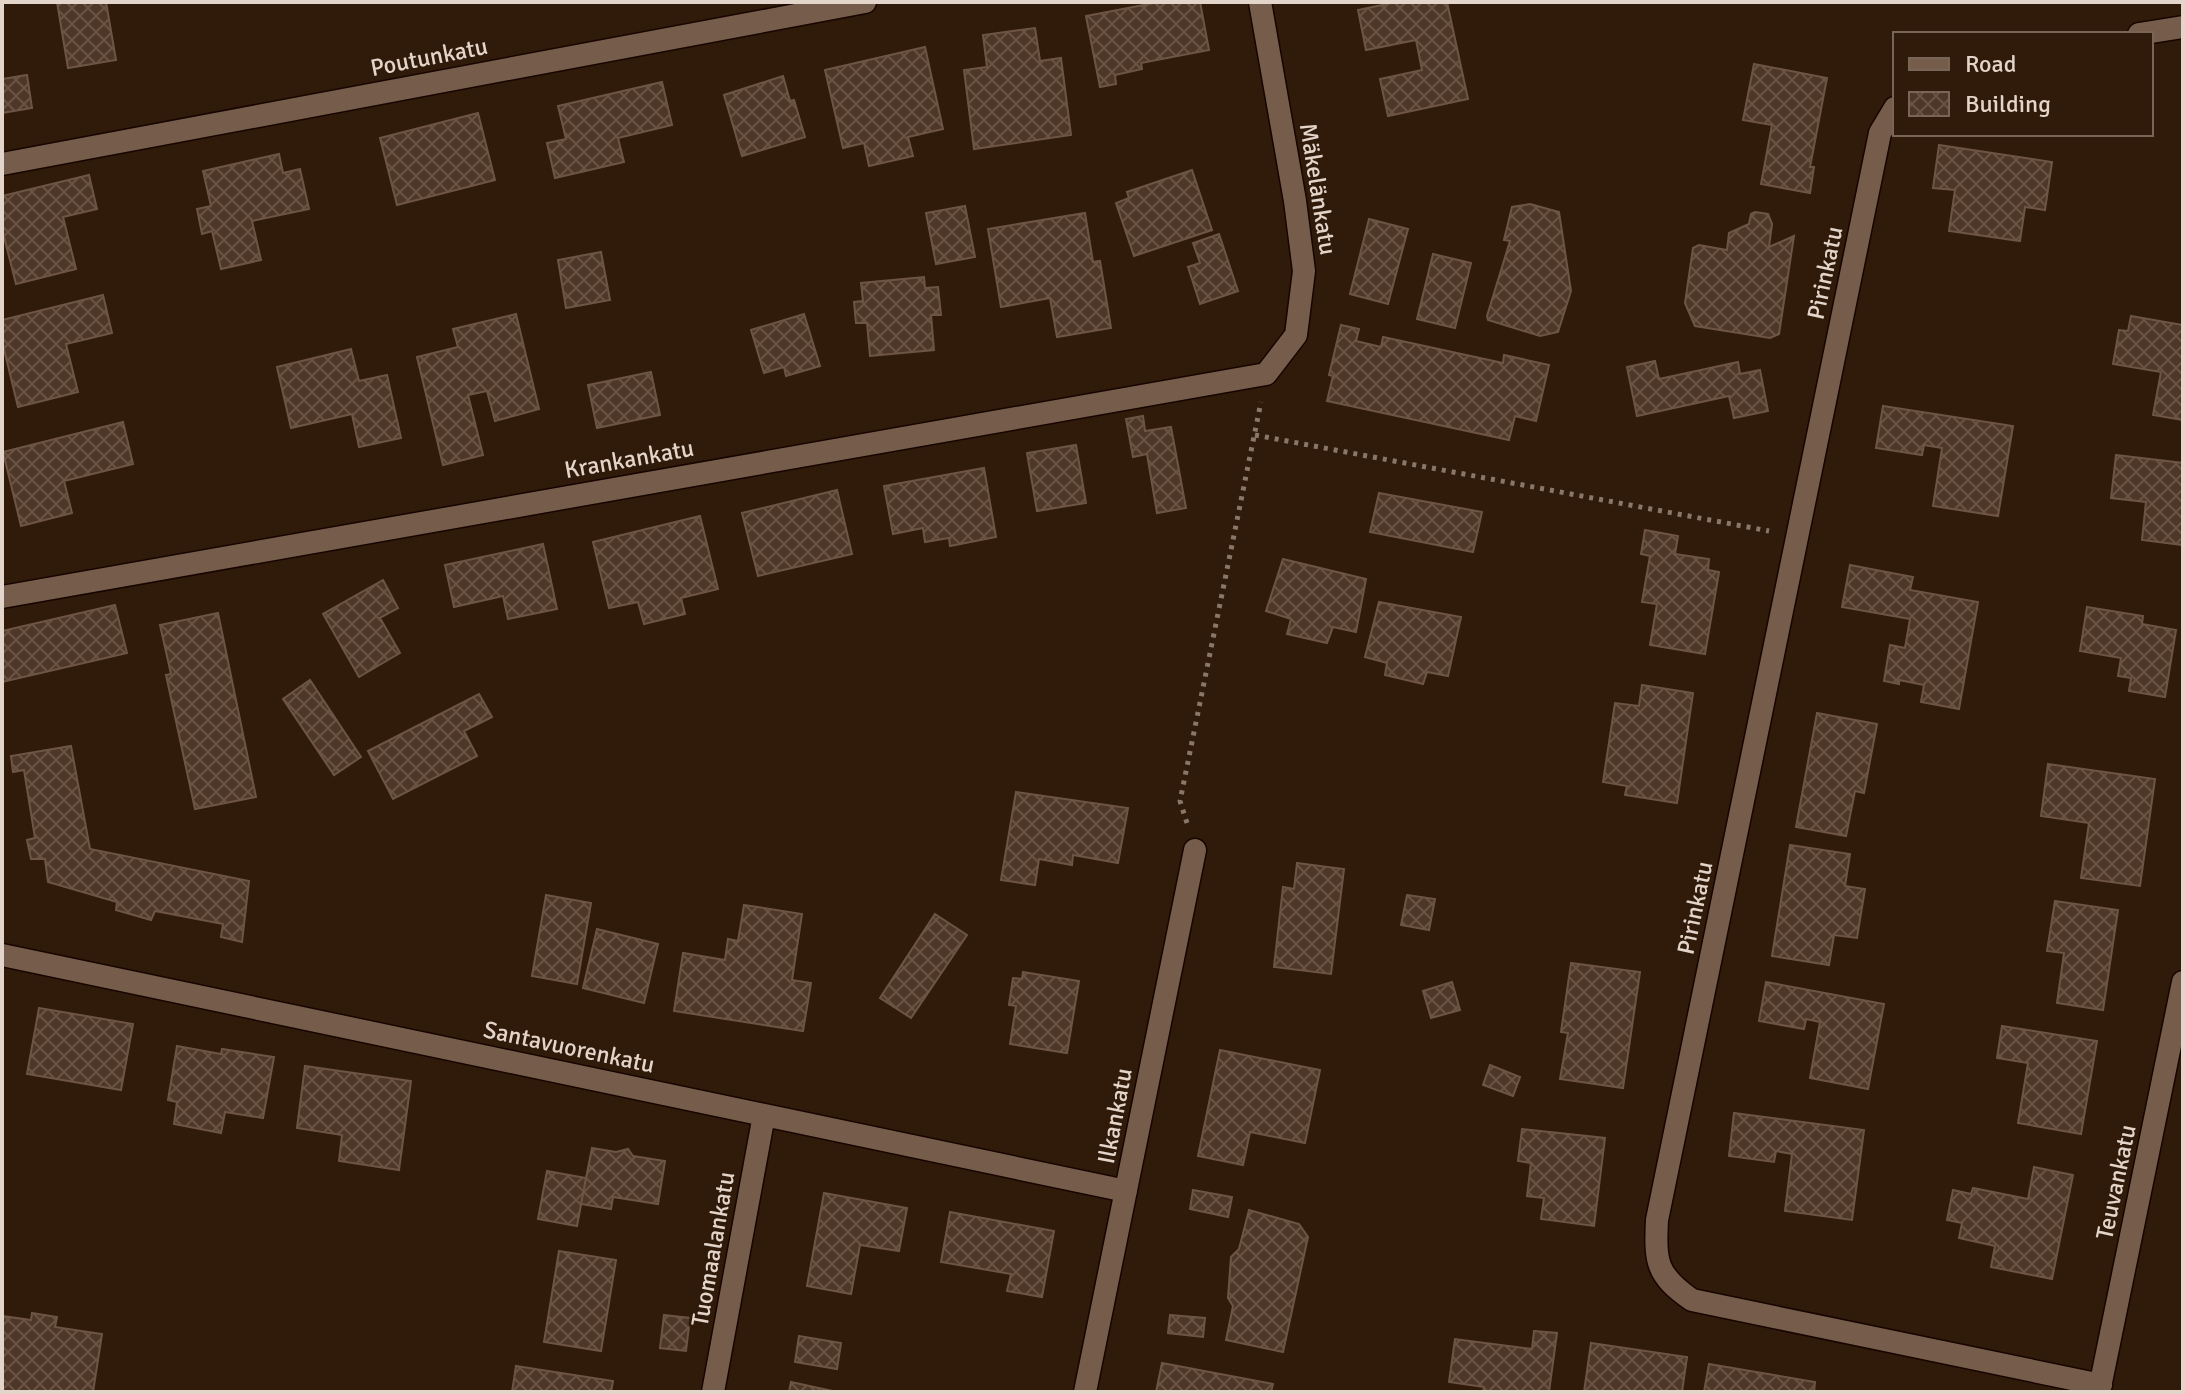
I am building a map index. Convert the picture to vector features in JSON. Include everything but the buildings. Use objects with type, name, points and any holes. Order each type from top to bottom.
[{"type":"street","name":"Poutunkatu","points":[[2,164],[865,2]]},
{"type":"street","name":"Mäkelänkatu","points":[[1260,2],[1295,201],[1304,271],[1296,335],[1266,374]]},
{"type":"street","points":[[2152,32],[2183,27]]},
{"type":"street","name":"Pirinkatu","points":[[1893,111],[1880,133],[1657,1220],[1656,1255],[1670,1285],[1692,1300],[2100,1388]]},
{"type":"street","name":"Krankankatu","points":[[2,597],[1266,374]]},
{"type":"street","name":"Ilkankatu","points":[[1085,1392],[1195,850]]},
{"type":"street","name":"Santavuorenkatu","points":[[2,955],[1126,1191]]},
{"type":"street","name":"Teuvankatu","points":[[2100,1388],[2183,982]]},
{"type":"street","name":"Tuomaalankatu","points":[[713,1392],[764,1115]]},
{"type":"path","points":[[1195,850],[1180,801],[1266,374]]},
{"type":"path","points":[[1255,435],[1797,536]]}]
